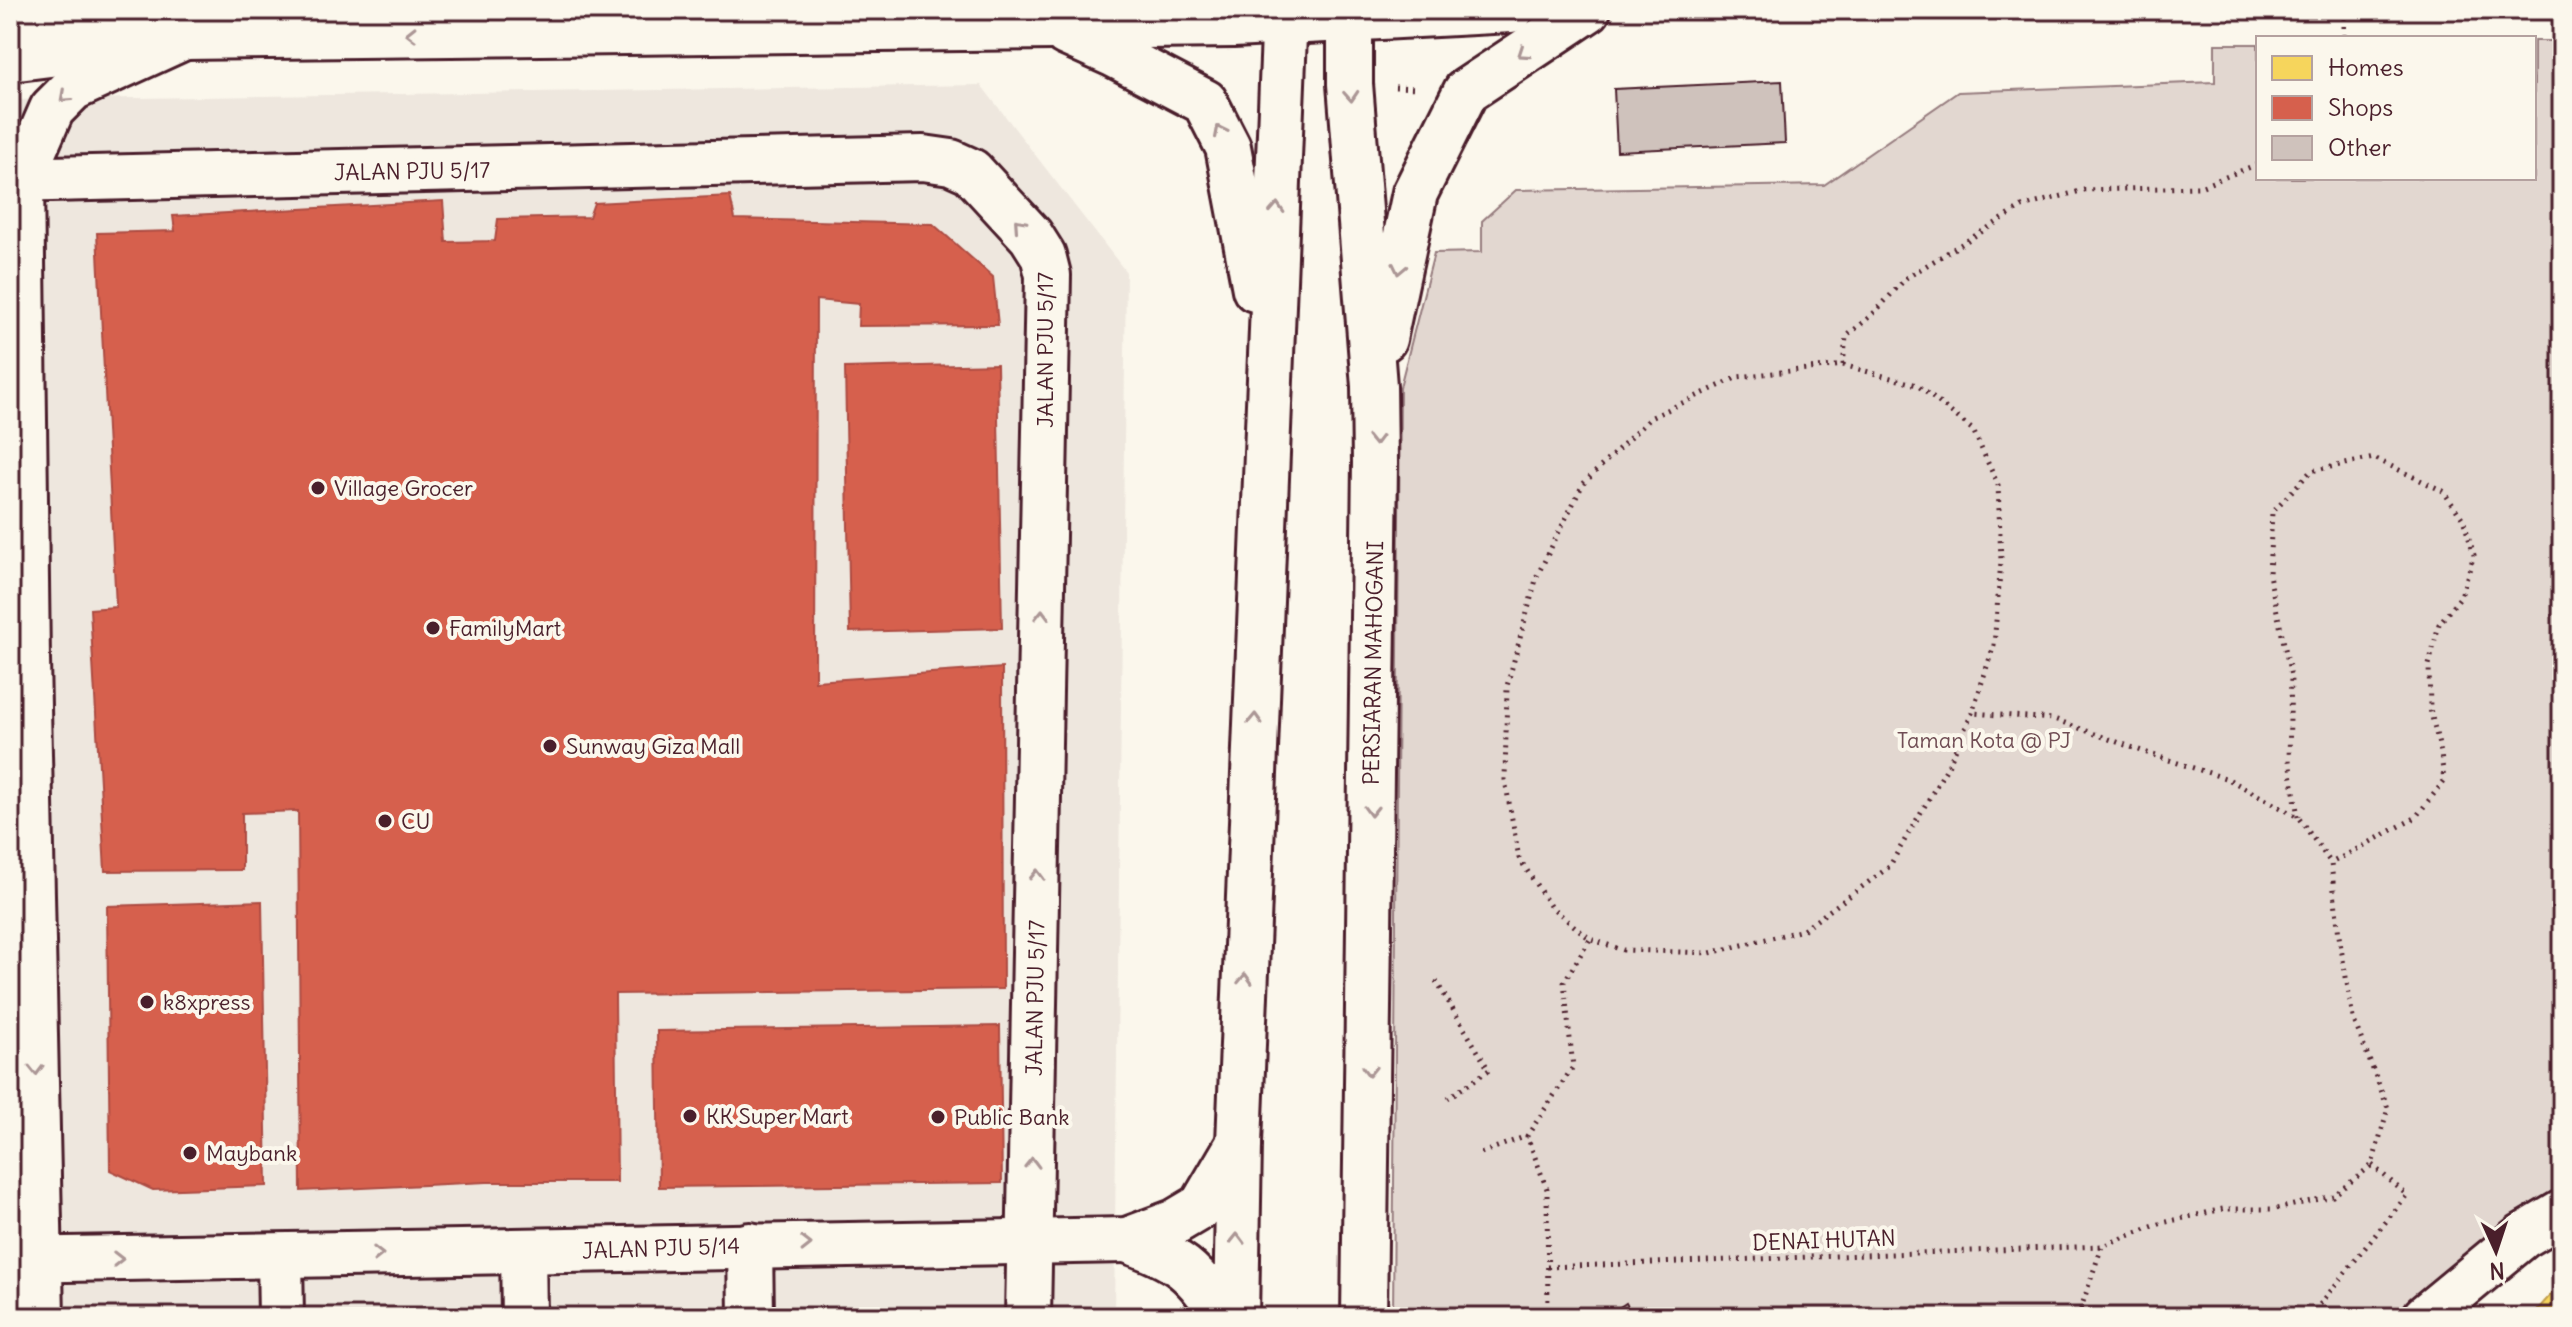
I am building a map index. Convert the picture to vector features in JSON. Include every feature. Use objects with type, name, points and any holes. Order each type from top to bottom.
[{"type":"main road","points":[[10,22],[184,37],[993,28],[1068,18],[1511,10]]},
{"type":"main road","points":[[1374,386],[1415,193],[1466,91],[1588,10]]},
{"type":"main road","name":"PERSIARAN MAHOGANI","points":[[1350,14],[1350,84],[1374,386],[1371,974],[1364,1317]]},
{"type":"main road","points":[[1236,1317],[1239,1143],[1285,16]]},
{"type":"main road","points":[[1068,18],[1115,55],[1205,102],[1228,147],[1267,359],[1262,540]]},
{"type":"main road","points":[[10,59],[184,37]]},
{"type":"main road","points":[[41,1317],[25,1260],[15,180],[52,109],[73,88],[184,37]]},
{"type":"main road","name":"JALAN PJU 5/17","points":[[15,180],[923,158],[951,162],[971,171],[1031,236],[1043,255],[1048,275],[1028,1317]]},
{"type":"main road","name":"JALAN PJU 5/14","points":[[25,1260],[1127,1240],[1175,1222],[1202,1206],[1239,1143]]},
{"type":"main road","points":[[2425,1317],[2523,1236],[2562,1213]]},
{"type":"main road","points":[[1127,1240],[1178,1261],[1211,1296],[1223,1317]]},
{"type":"main road","points":[[750,1245],[751,1317]]},
{"type":"main road","points":[[523,1251],[524,1317]]},
{"type":"main road","points":[[280,1257],[281,1317]]},
{"type":"path","points":[[2344,10],[2344,36]]},
{"type":"path","points":[[1350,84],[1466,91]]},
{"type":"path","points":[[1843,365],[1846,337],[1876,311],[1906,278],[2022,207],[2084,190],[2200,187],[2256,165]]},
{"type":"path","points":[[1843,365],[1917,385],[1973,430],[1998,485],[2001,561],[1994,645],[1972,713],[1948,766],[1889,867],[1803,930],[1710,953],[1623,950],[1590,939],[1550,906],[1519,858],[1505,780],[1507,686],[1537,576],[1583,484],[1650,418],[1738,377],[1843,365]]},
{"type":"path","points":[[2298,817],[2289,760],[2291,676],[2269,575],[2272,512],[2311,471],[2374,458],[2443,491],[2463,519],[2474,555],[2461,596],[2439,624],[2429,665],[2430,709],[2444,781],[2415,818],[2331,863]]},
{"type":"path","points":[[1972,713],[2054,719],[2228,779],[2298,817],[2331,863],[2353,1018],[2388,1108],[2372,1165],[2407,1195],[2310,1317]]},
{"type":"path","points":[[1481,1153],[1527,1136],[1573,1067],[1564,982],[1590,939]]},
{"type":"path","points":[[1436,981],[1489,1070],[1448,1098]]},
{"type":"path","points":[[1527,1136],[1547,1189],[1548,1317]]},
{"type":"path","name":"DENAI HUTAN","points":[[1547,1267],[2102,1246],[2162,1223],[2223,1209],[2276,1209],[2333,1196],[2372,1165]]},
{"type":"path","points":[[2078,1317],[2102,1246]]},
{"type":"shaded area","points":[[981,85],[1126,272],[1114,1317],[10,1317],[10,100]]},
{"type":"green space","name":"Taman Kota @ PJ","points":[[2536,41],[2562,41],[2562,1185],[2512,1215],[2391,1317],[1393,1317],[1400,387],[1434,253],[1482,252],[1482,221],[1516,190],[1824,185],[1958,92],[2215,82],[2215,44],[2256,44],[2256,180],[2536,180]]},
{"type":"building: Homes","points":[[2562,1282],[2562,1317],[2531,1317]]},
{"type":"building: Shops","name":"Sunway Giza Mall","points":[[730,196],[735,219],[933,224],[993,277],[998,325],[858,326],[859,304],[816,300],[815,681],[1002,668],[1003,989],[615,994],[617,1182],[487,1182],[301,1191],[298,811],[242,813],[242,870],[105,871],[90,609],[116,607],[97,233],[175,231],[173,216],[443,201],[446,242],[495,241],[498,219],[589,217],[594,203]]},
{"type":"building: Shops","points":[[997,364],[1002,628],[850,632],[845,368]]},
{"type":"building: Shops","points":[[262,901],[267,1186],[153,1190],[110,1170],[107,906]]},
{"type":"building: Shops","points":[[1000,1026],[1002,1183],[659,1187],[657,1031]]},
{"type":"building: Other","points":[[1782,81],[1785,143],[1617,151],[1614,89]]},
{"type":"building: Other","points":[[1626,1303],[1634,1317],[1605,1317]]},
{"type":"place","name":"Village Grocer","points":[[318,488]]},
{"type":"place","name":"FamilyMart","points":[[433,628]]},
{"type":"place","name":"Sunway Giza Mall","points":[[550,746]]},
{"type":"place","name":"CU","points":[[385,821]]},
{"type":"place","name":"k8xpress","points":[[147,1002]]},
{"type":"place","name":"KK Super Mart","points":[[690,1116]]},
{"type":"place","name":"Public Bank","points":[[938,1117]]},
{"type":"place","name":"Maybank","points":[[190,1153]]}]
